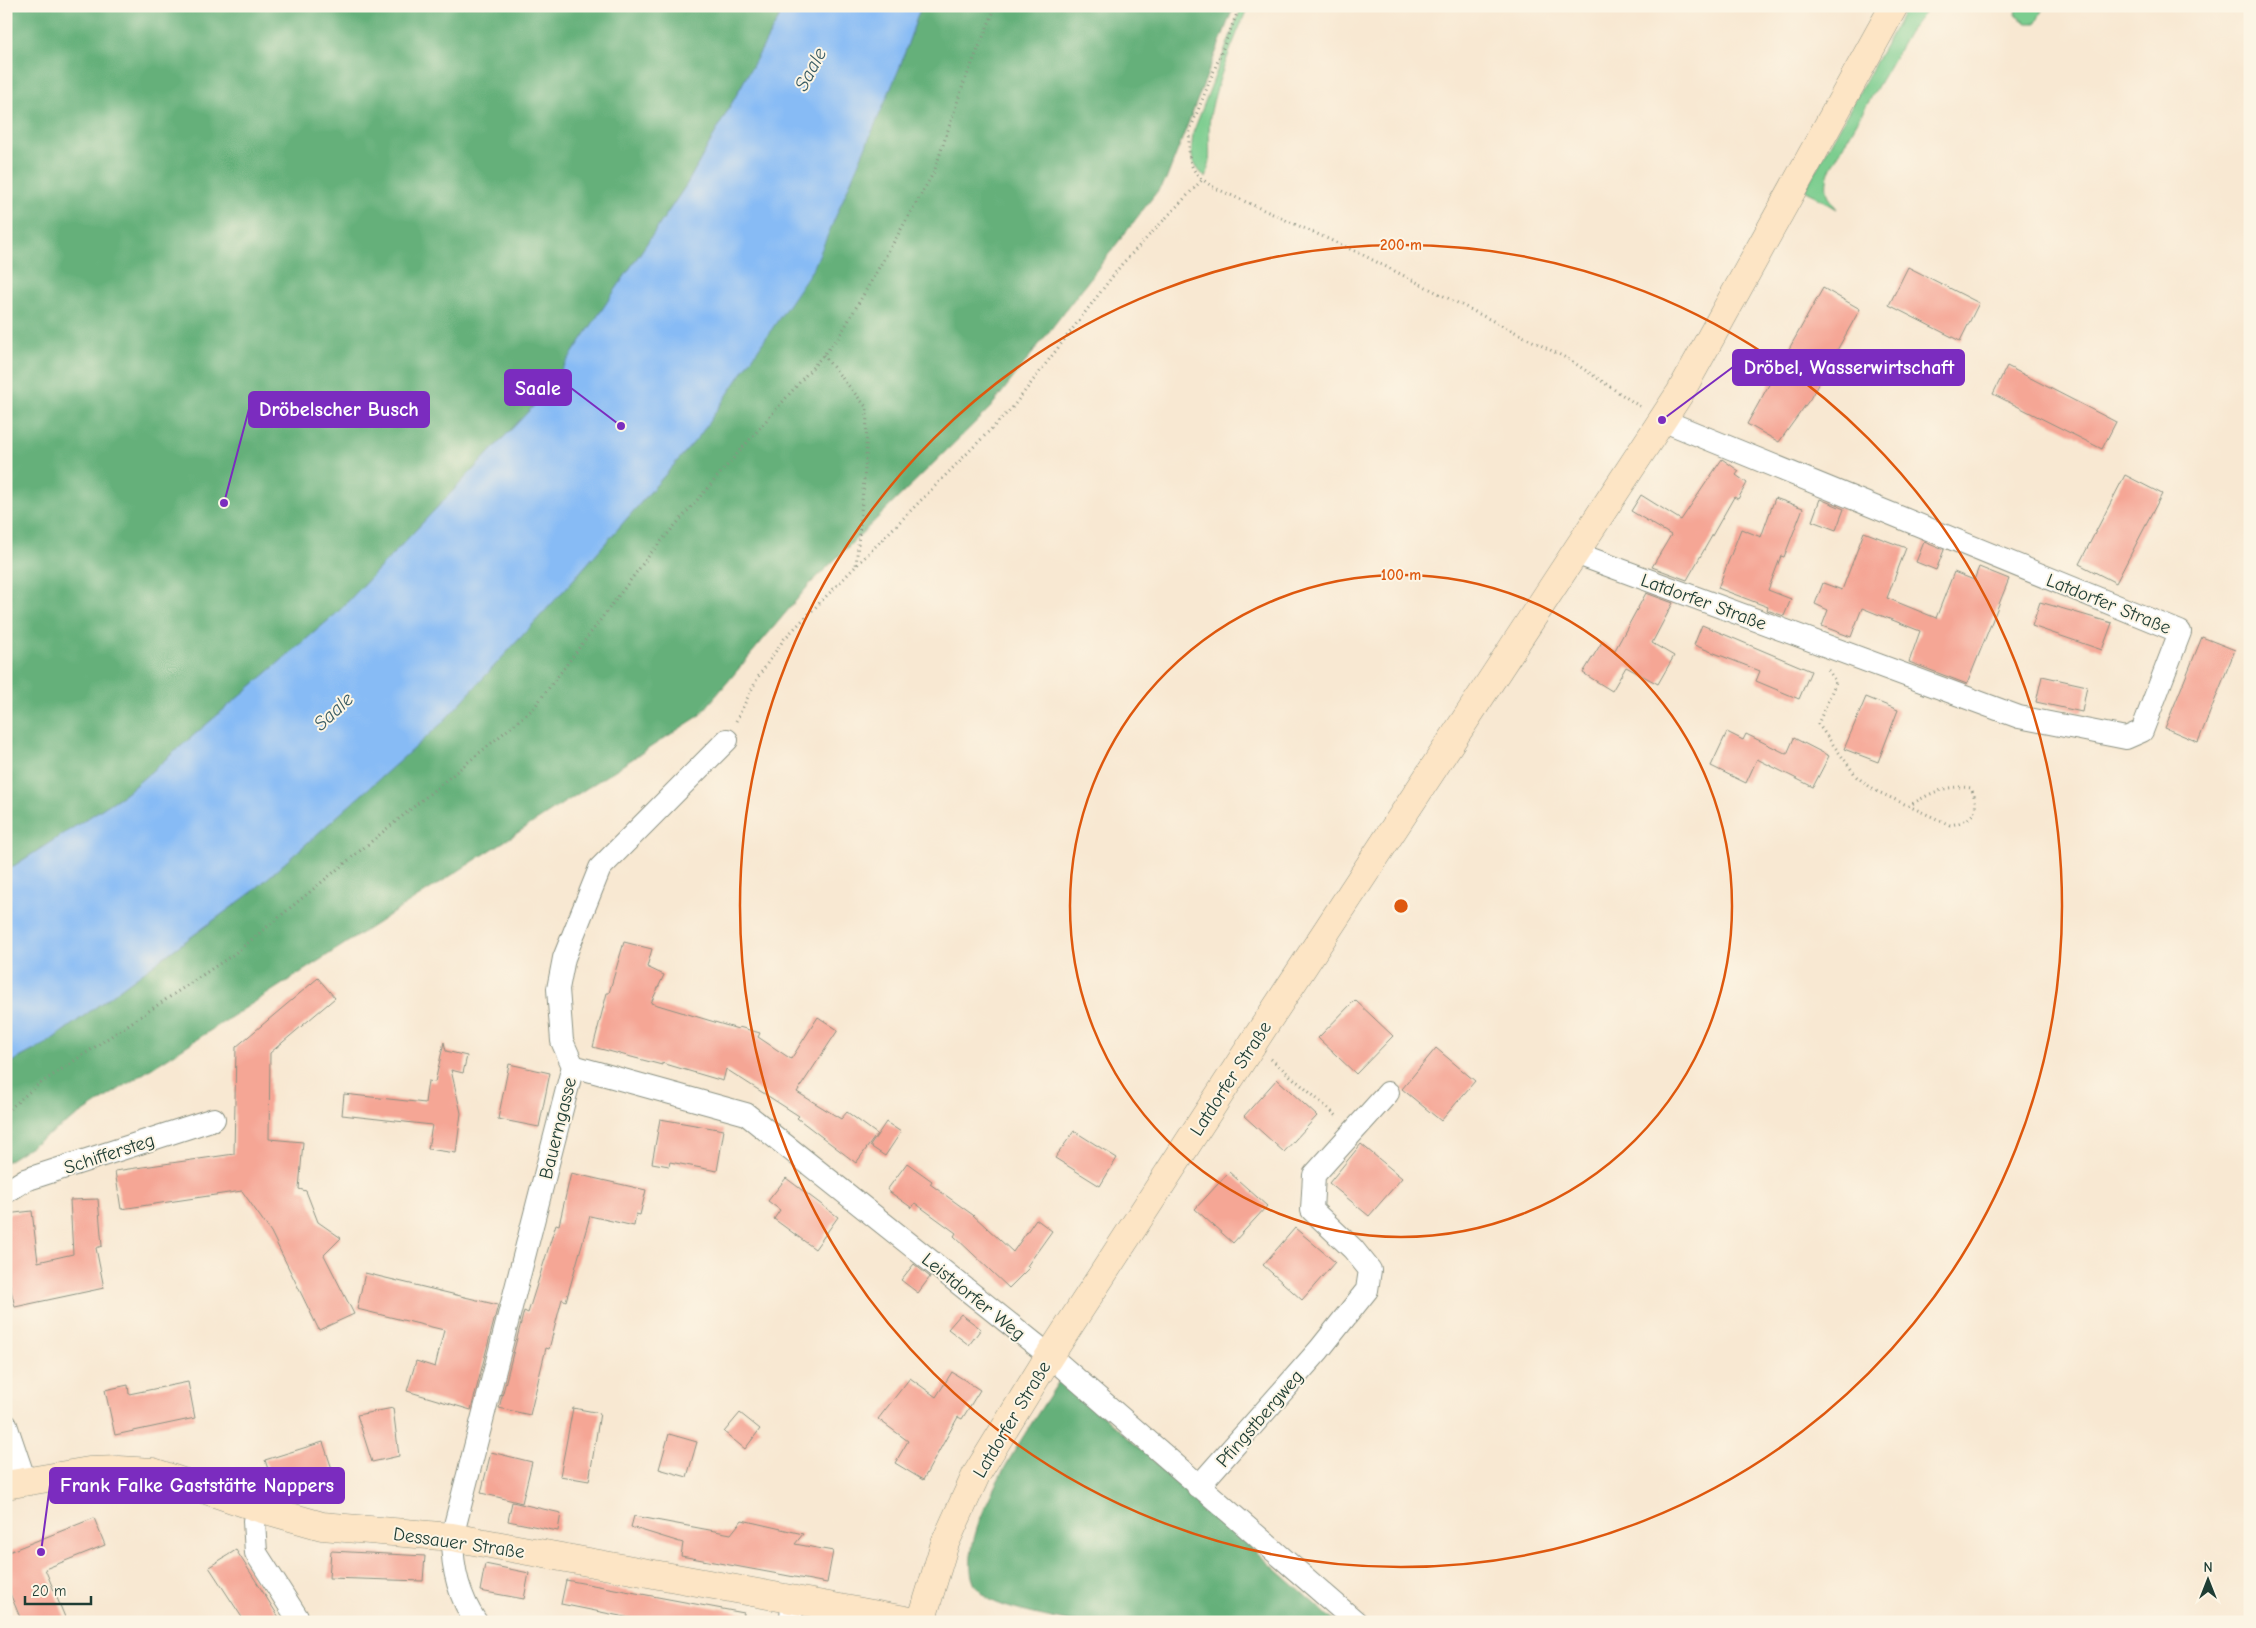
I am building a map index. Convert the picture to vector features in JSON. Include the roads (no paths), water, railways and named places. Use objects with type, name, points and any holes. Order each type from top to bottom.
[{"type":"main road","name":"Latdorfer Straße","points":[[921,1622],[945,1543],[976,1475],[1050,1356],[1253,1043],[1680,393],[1894,6]]},
{"type":"main road","name":"Dessauer Straße","points":[[15,1483],[89,1471],[153,1472],[259,1508],[322,1526],[452,1537],[792,1610],[916,1622]]},
{"type":"street","name":"Latdorfer Straße","points":[[1575,553],[2019,717],[2126,738],[2142,731],[2180,632],[1662,420]]},
{"type":"street","name":"Bauerngasse","points":[[476,1622],[460,1591],[452,1555],[452,1537],[573,1066],[562,1040],[558,989],[564,958],[600,868],[727,740]]},
{"type":"street","name":"Leistdorfer Weg","points":[[573,1066],[746,1114],[1050,1356],[1198,1487],[1356,1622]]},
{"type":"street","name":"Pfingstbergweg","points":[[1198,1487],[1319,1350],[1367,1290],[1370,1270],[1353,1249],[1312,1210],[1314,1175],[1388,1093]]},
{"type":"street","name":"Schiffersteg","points":[[6,1192],[25,1180],[214,1118]]},
{"type":"street","points":[[6,1425],[15,1483]]},
{"type":"street","points":[[259,1508],[254,1521],[256,1553],[300,1622]]},
{"type":"water","points":[[782,6],[921,6],[899,69],[814,267],[700,435],[566,588],[441,724],[252,892],[47,1043],[6,1065],[6,871],[125,794],[337,613],[545,394],[687,184],[779,18]]},
{"type":"place","name":"Dröbel, Wasserwirtschaft","points":[[1662,420]]},
{"type":"place","name":"Saale","points":[[621,426]]},
{"type":"place","name":"Dröbelscher Busch","points":[[224,503]]},
{"type":"place","name":"Frank Falke Gaststätte Nappers","points":[[41,1552]]}]
